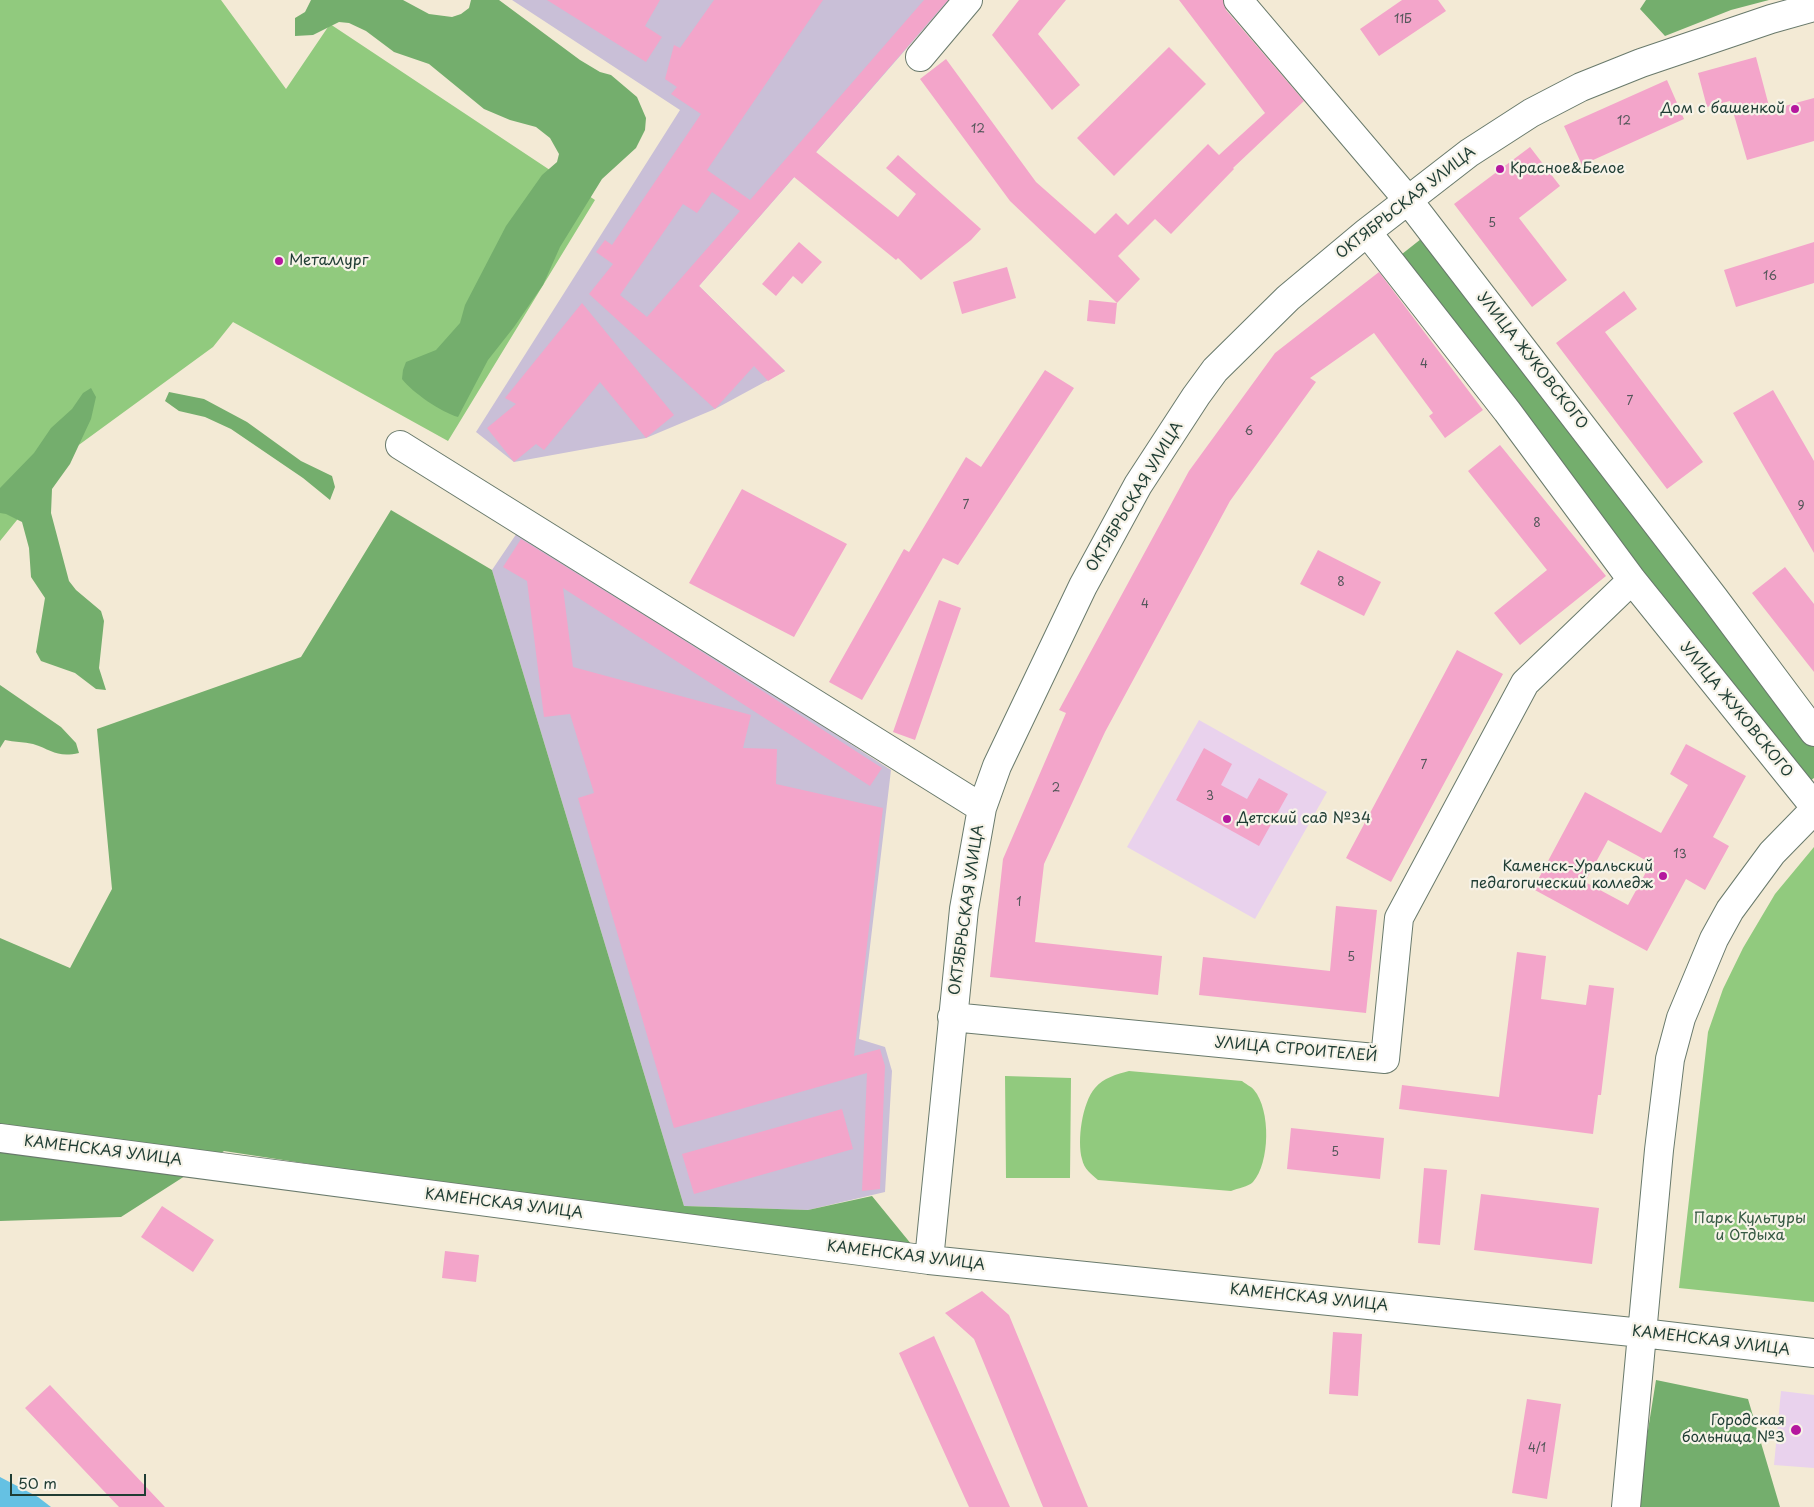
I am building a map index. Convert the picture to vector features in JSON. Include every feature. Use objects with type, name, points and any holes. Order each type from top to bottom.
[{"type":"street","points":[[920,57],[968,0]]},
{"type":"street","name":"УЛИЦА ЖУКОВСКОГО","points":[[1238,0],[1408,200],[1714,598],[1814,732]]},
{"type":"street","name":"ОКТЯБРЬСКАЯ УЛИЦА","points":[[929,1260],[964,909],[982,808],[997,766],[1083,586],[1138,486],[1196,396],[1215,370],[1288,298],[1367,232],[1469,153],[1531,113],[1581,87],[1649,60],[1770,19],[1814,7]]},
{"type":"street","name":"УЛИЦА ЖУКОВСКОГО","points":[[1367,232],[1508,411],[1632,580],[1814,806]]},
{"type":"street","points":[[400,445],[982,808]]},
{"type":"street","name":"УЛИЦА СТРОИТЕЛЕЙ","points":[[952,1017],[1384,1059],[1399,918],[1525,683],[1632,580]]},
{"type":"street","points":[[1626,1507],[1662,1123],[1670,1059],[1681,1018],[1714,939],[1730,910],[1772,853],[1814,810]]},
{"type":"street","name":"КАМЕНСКАЯ УЛИЦА","points":[[0,1138],[929,1260],[1642,1333],[1814,1353]]},
{"type":"shaded area","points":[[512,0],[949,0],[699,286],[785,371],[715,409],[646,438],[514,462],[476,432],[680,110]]},
{"type":"shaded area","points":[[519,530],[891,770],[859,1039],[885,1047],[892,1071],[885,1192],[808,1210],[684,1206],[492,570]]},
{"type":"shaded area","name":"Детский сад №34","points":[[1199,720],[1327,792],[1255,919],[1127,847]]},
{"type":"shaded area","name":"Городская больница №3","points":[[1781,1391],[1814,1395],[1814,1468],[1774,1465]]},
{"type":"green space","name":"Металлург","points":[[0,0],[221,0],[286,89],[330,24],[595,200],[448,441],[233,322],[213,347],[76,447],[0,541]]},
{"type":"green space","points":[[311,0],[403,0],[429,14],[452,17],[461,14],[469,8],[471,0],[499,0],[580,60],[600,72],[611,75],[637,97],[646,118],[645,130],[636,148],[602,179],[560,247],[543,285],[488,360],[458,417],[451,415],[420,396],[402,379],[406,362],[436,350],[460,323],[465,305],[506,226],[542,175],[557,162],[559,154],[550,138],[536,127],[510,120],[484,109],[429,64],[394,52],[366,31],[349,23],[339,22],[313,35],[295,36],[295,18],[305,12]]},
{"type":"green space","points":[[1646,0],[1769,0],[1731,10],[1665,36],[1640,9]]},
{"type":"green space","points":[[1421,239],[1814,743],[1814,778],[1807,783],[1397,258]]},
{"type":"green space","points":[[91,388],[96,397],[91,419],[70,464],[52,489],[51,513],[69,581],[76,590],[101,611],[104,621],[99,668],[106,690],[96,689],[75,673],[41,661],[36,652],[45,598],[31,577],[29,548],[22,522],[0,513],[0,488],[34,453],[51,428],[72,409],[83,393]]},
{"type":"green space","points":[[169,392],[204,399],[247,422],[301,461],[332,476],[335,487],[330,500],[303,478],[231,429],[205,417],[179,411],[165,401]]},
{"type":"green space","points":[[391,510],[492,570],[684,1206],[808,1210],[872,1196],[916,1250],[553,1201],[224,1151],[121,1217],[0,1221],[0,938],[70,968],[112,889],[97,729],[301,657]]},
{"type":"green space","points":[[0,685],[61,727],[76,743],[79,753],[65,755],[33,744],[5,740],[0,748]]},
{"type":"green space","name":"Парк Культуры и Отдыха","points":[[1814,847],[1814,1302],[1679,1288],[1708,1032],[1723,989],[1743,948],[1775,894]]},
{"type":"green space","points":[[1129,1071],[1242,1081],[1253,1089],[1260,1099],[1266,1123],[1266,1136],[1263,1162],[1253,1182],[1231,1191],[1098,1180],[1093,1176],[1084,1166],[1080,1142],[1080,1133],[1087,1103],[1095,1088],[1102,1082],[1115,1075]]},
{"type":"green space","points":[[1005,1076],[1071,1078],[1070,1178],[1006,1178]]},
{"type":"green space","points":[[1656,1380],[1748,1399],[1780,1507],[1641,1507],[1640,1480]]},
{"type":"water","points":[[0,1477],[38,1497],[51,1507],[0,1507]]},
{"type":"building","points":[[547,0],[660,0],[645,26],[662,37],[646,62]]},
{"type":"building","points":[[714,0],[823,0],[707,170],[750,200],[924,0],[948,0],[816,152],[898,217],[916,194],[886,168],[898,155],[981,229],[971,240],[921,280],[898,258],[896,260],[794,177],[699,286],[785,371],[768,381],[754,366],[715,409],[589,294],[613,264],[596,252],[605,240],[612,245],[701,114],[671,94],[677,87],[665,79],[674,45],[680,48]],"holes":[[[712,192],[740,211],[647,317],[620,295],[683,204],[697,213]]]},
{"type":"building","points":[[1019,0],[1066,0],[1038,34],[1080,85],[1052,110],[992,35]]},
{"type":"building","points":[[1179,0],[1223,0],[1226,10],[1304,101],[1233,168],[1171,234],[1155,219],[1118,256],[1140,279],[1117,303],[1010,201],[920,79],[946,59],[1036,182],[1095,234],[1116,213],[1128,225],[1208,144],[1219,155],[1265,113]]},
{"type":"building","points":[[1402,0],[1438,0],[1446,11],[1379,56],[1360,29]]},
{"type":"building","points":[[1169,47],[1206,84],[1114,176],[1077,138]]},
{"type":"building","name":"Дом с башенкой","points":[[1756,57],[1770,110],[1814,98],[1814,141],[1747,160],[1730,101],[1707,107],[1698,73]]},
{"type":"building","points":[[1667,80],[1684,119],[1582,165],[1564,126]]},
{"type":"building","points":[[1530,147],[1560,186],[1519,218],[1567,280],[1532,307],[1454,204]]},
{"type":"building","points":[[799,242],[822,262],[802,284],[793,276],[776,296],[762,284]]},
{"type":"building","points":[[1814,242],[1814,283],[1736,307],[1724,270]]},
{"type":"building","points":[[1007,267],[1016,298],[962,314],[953,282]]},
{"type":"building","points":[[1379,272],[1483,410],[1445,438],[1429,416],[1433,413],[1374,333],[1310,378],[1316,382],[1230,501],[1105,732],[1044,864],[1035,942],[1162,956],[1158,995],[990,977],[1003,859],[1066,713],[1059,710],[1189,471],[1275,353]]},
{"type":"building","points":[[1624,291],[1637,309],[1605,332],[1703,462],[1667,489],[1556,343]]},
{"type":"building","points":[[1089,300],[1117,303],[1115,324],[1087,321]]},
{"type":"building","points":[[582,303],[674,415],[646,438],[600,382],[544,450],[536,444],[514,462],[487,428],[516,404],[505,398]]},
{"type":"building","points":[[1045,370],[1074,388],[958,565],[943,558],[862,700],[829,682],[904,549],[909,552],[966,457],[981,467]]},
{"type":"building","points":[[1773,390],[1814,461],[1814,553],[1733,413]]},
{"type":"building","points":[[1500,445],[1606,576],[1520,645],[1494,613],[1547,570],[1468,471]]},
{"type":"building","points":[[742,489],[847,544],[794,637],[689,583]]},
{"type":"building","points":[[521,539],[674,634],[882,768],[870,786],[563,588],[573,667],[751,715],[743,748],[777,749],[776,784],[883,808],[854,1056],[880,1049],[885,1066],[880,1189],[862,1191],[867,1073],[674,1128],[578,798],[594,793],[570,714],[544,717],[527,581],[503,567]]},
{"type":"building","points":[[1318,550],[1381,582],[1364,616],[1300,584]]},
{"type":"building","points":[[1785,567],[1814,604],[1814,672],[1752,593]]},
{"type":"building","points":[[939,600],[961,608],[915,740],[893,732]]},
{"type":"building","points":[[1457,650],[1503,674],[1391,882],[1346,858]]},
{"type":"building","points":[[1686,744],[1746,776],[1713,837],[1729,846],[1705,890],[1686,879],[1647,951],[1533,889],[1585,792],[1661,833],[1688,785],[1670,774]],"holes":[[[1608,840],[1651,863],[1628,905],[1585,882]]]},
{"type":"building","points":[[1204,748],[1232,764],[1221,785],[1247,799],[1259,778],[1288,794],[1259,846],[1176,800]]},
{"type":"building","points":[[1336,906],[1377,910],[1366,1013],[1199,995],[1203,957],[1330,971]]},
{"type":"building","points":[[1517,952],[1546,956],[1541,999],[1586,1005],[1589,985],[1614,988],[1601,1095],[1598,1095],[1593,1134],[1399,1109],[1402,1085],[1499,1097]]},
{"type":"building","points":[[842,1109],[853,1149],[694,1194],[682,1154]]},
{"type":"building","points":[[1291,1128],[1384,1138],[1380,1179],[1287,1169]]},
{"type":"building","points":[[1424,1168],[1447,1170],[1440,1245],[1418,1243]]},
{"type":"building","points":[[1481,1194],[1599,1208],[1592,1264],[1474,1250]]},
{"type":"building","points":[[162,1206],[214,1240],[193,1272],[141,1237]]},
{"type":"building","points":[[445,1251],[479,1255],[476,1282],[442,1278]]},
{"type":"building","points":[[982,1291],[1009,1315],[1088,1507],[1043,1507],[974,1339],[945,1313]]},
{"type":"building","points":[[1333,1332],[1362,1334],[1358,1396],[1329,1394]]},
{"type":"building","points":[[934,1336],[1010,1507],[969,1507],[899,1353]]},
{"type":"building","points":[[50,1385],[165,1507],[119,1507],[25,1408]]},
{"type":"building","points":[[1527,1399],[1561,1404],[1547,1499],[1512,1493]]},
{"type":"place","name":"Дом с башенкой","points":[[1795,109]]},
{"type":"place","name":"Красное&Белое","points":[[1500,169]]},
{"type":"place","name":"Металлург","points":[[279,261]]},
{"type":"place","name":"Детский сад №34","points":[[1227,819]]},
{"type":"place","name":"Каменск-Уральский педагогический колледж","points":[[1663,876]]},
{"type":"place","name":"Городская больница №3","points":[[1796,1430]]}]
